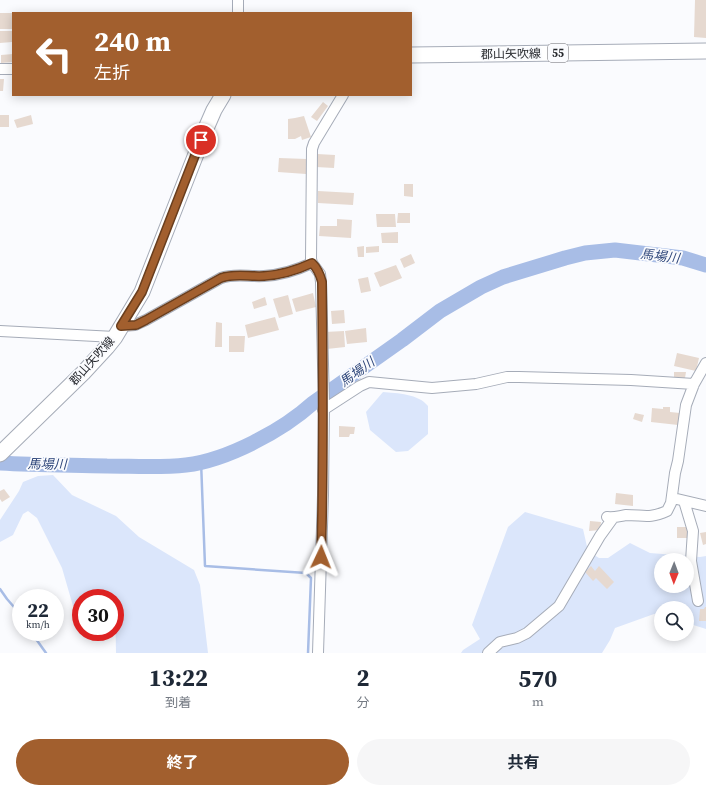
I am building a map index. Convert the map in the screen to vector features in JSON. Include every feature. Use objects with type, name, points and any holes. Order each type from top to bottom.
[{"type":"main road","name":"郡山矢吹線","points":[[412,55],[706,51]]},
{"type":"main road","name":"郡山矢吹線","points":[[0,454],[83,373],[107,347],[118,331],[142,292],[207,126],[222,96]]},
{"type":"street","points":[[238,0],[238,12]]},
{"type":"street","points":[[0,69],[12,69]]},
{"type":"street","points":[[318,653],[324,408],[322,388],[322,282],[320,274],[312,263],[312,148],[342,96]]},
{"type":"street","points":[[0,332],[118,331],[146,320],[221,278],[228,276],[265,276],[296,270],[312,263]]},
{"type":"street","points":[[488,653],[500,642],[517,638],[527,633],[559,606],[610,518],[626,516],[654,517],[667,511],[672,498],[685,420],[686,405],[694,384],[706,363]]},
{"type":"street","points":[[324,408],[369,382],[432,388],[476,384],[507,377],[526,377],[616,379],[694,384]]},
{"type":"street","points":[[672,498],[706,506]]},
{"type":"street","points":[[684,501],[693,531],[691,561],[698,601]]},
{"type":"shaded area","points":[[383,392],[413,397],[424,402],[428,406],[428,434],[408,451],[396,452],[370,430],[366,412]]},
{"type":"shaded area","points":[[53,475],[72,495],[116,516],[139,537],[194,570],[200,585],[208,653],[116,653],[116,641],[124,641],[124,589],[72,589],[72,603],[62,568],[37,518],[28,511],[23,514],[13,535],[0,542],[0,520],[19,491],[23,482],[38,476]]},
{"type":"shaded area","points":[[525,512],[583,529],[588,551],[599,558],[608,558],[630,543],[650,553],[654,553],[654,593],[694,593],[694,557],[706,556],[706,629],[694,625],[694,601],[654,601],[654,614],[615,628],[602,653],[461,653],[463,650],[480,639],[472,625],[508,527]]},
{"type":"building","points":[[695,0],[706,0],[706,38],[694,37]]},
{"type":"building","points":[[0,13],[12,13],[12,29],[0,29]]},
{"type":"building","points":[[0,31],[12,31],[12,42],[0,43]]},
{"type":"building","points":[[12,54],[12,62],[1,63],[1,55]]},
{"type":"building","points":[[0,79],[4,79],[3,91],[0,91]]},
{"type":"building","points":[[323,102],[328,106],[317,121],[311,117]]},
{"type":"building","points":[[0,115],[9,115],[9,127],[0,127]]},
{"type":"building","points":[[31,115],[33,124],[17,128],[14,120]]},
{"type":"building","points":[[304,116],[311,137],[302,140],[301,136],[295,139],[288,139],[288,119]]},
{"type":"building","points":[[317,154],[335,155],[334,168],[316,167]]},
{"type":"building","points":[[279,158],[307,159],[306,174],[278,172]]},
{"type":"building","points":[[404,184],[413,184],[413,197],[404,196]]},
{"type":"building","points":[[318,191],[354,193],[353,205],[318,203]]},
{"type":"building","points":[[398,213],[410,213],[410,223],[397,223]]},
{"type":"building","points":[[376,214],[395,214],[396,227],[377,227]]},
{"type":"building","points":[[337,219],[352,220],[351,238],[319,236],[320,226],[337,226]]},
{"type":"building","points":[[398,232],[398,243],[382,243],[381,233]]},
{"type":"building","points":[[364,246],[364,257],[358,257],[357,247]]},
{"type":"building","points":[[379,246],[379,252],[366,253],[366,247]]},
{"type":"building","points":[[411,254],[415,263],[404,268],[400,259]]},
{"type":"building","points":[[396,265],[402,278],[380,287],[374,273]]},
{"type":"building","points":[[368,277],[371,291],[361,293],[358,279]]},
{"type":"building","points":[[313,293],[316,307],[296,312],[292,299]]},
{"type":"building","points":[[288,295],[293,314],[279,318],[273,299]]},
{"type":"building","points":[[265,297],[267,305],[254,309],[252,302]]},
{"type":"building","points":[[344,310],[345,323],[332,324],[331,311]]},
{"type":"building","points":[[275,317],[279,330],[248,338],[245,325]]},
{"type":"building","points":[[216,322],[222,323],[222,347],[215,347]]},
{"type":"building","points":[[366,328],[367,342],[347,344],[345,331]]},
{"type":"building","points":[[344,331],[345,347],[327,349],[325,332]]},
{"type":"building","points":[[229,336],[245,336],[244,352],[229,352]]},
{"type":"building","points":[[677,353],[699,358],[696,371],[674,366]]},
{"type":"building","points":[[674,372],[686,372],[685,378],[674,378]]},
{"type":"building","points":[[663,407],[670,407],[670,412],[680,413],[678,425],[651,422],[652,408],[663,409]]},
{"type":"building","points":[[635,413],[644,415],[642,422],[633,419]]},
{"type":"building","points":[[339,426],[355,427],[354,434],[350,434],[349,437],[339,437]]},
{"type":"building","points":[[4,489],[10,497],[2,502],[0,499],[0,491]]},
{"type":"building","points":[[616,493],[633,495],[633,506],[615,504]]},
{"type":"building","points":[[590,521],[601,522],[600,530],[589,531]]},
{"type":"building","points":[[677,527],[687,527],[688,538],[677,538]]},
{"type":"building","points":[[706,532],[706,544],[703,545],[700,533]]},
{"type":"building","points":[[591,566],[595,571],[599,566],[614,582],[607,589],[596,578],[593,581],[585,572]]},
{"type":"building","points":[[705,607],[706,621],[699,621],[700,609],[704,609]]},
{"type":"waterway","name":"馬場川","points":[[0,463],[157,467],[186,465],[202,462],[236,451],[270,434],[286,424],[440,311],[481,287],[503,277],[585,253],[615,250],[683,258],[706,265]]},
{"type":"waterway","points":[[201,461],[205,566],[306,573],[311,578],[308,653]]},
{"type":"waterway","points":[[0,589],[12,605]]},
{"type":"waterway","points":[[37,641],[46,653]]},
{"type":"route","points":[[201,140],[142,292],[121,326],[136,325],[184,300],[221,278],[233,275],[265,276],[296,270],[312,263],[320,274],[322,282],[322,388],[324,406],[321,557]]}]
